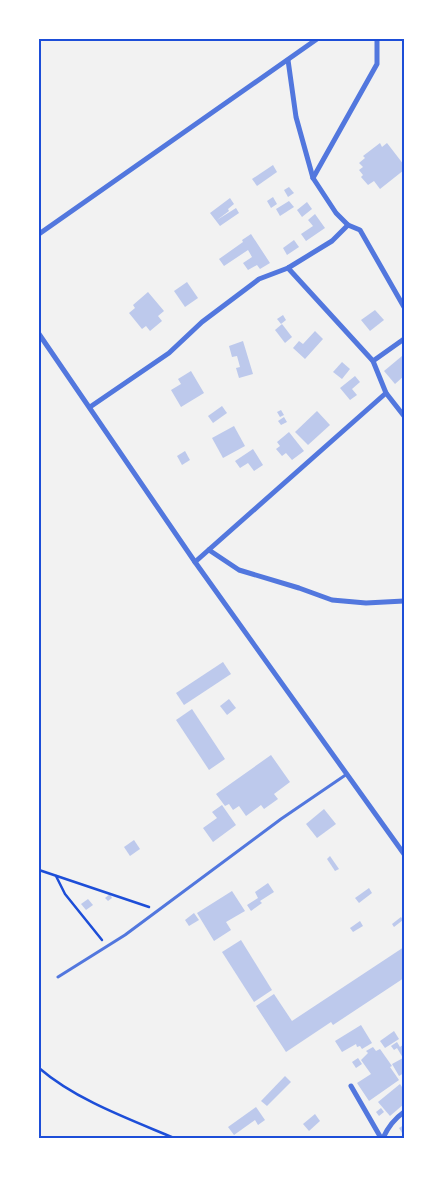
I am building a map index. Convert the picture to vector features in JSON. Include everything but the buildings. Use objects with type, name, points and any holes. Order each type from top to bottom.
[{"type":"street","points":[[39,234],[317,39]]},
{"type":"street","points":[[313,178],[377,64],[377,39]]},
{"type":"street","points":[[288,60],[296,117],[313,178],[336,213],[348,225],[360,230],[404,307]]},
{"type":"street","points":[[90,407],[169,353],[202,322],[259,279],[288,268],[332,241],[348,225]]},
{"type":"street","points":[[288,268],[373,361],[386,392],[404,416]]},
{"type":"street","points":[[39,334],[195,562],[404,854]]},
{"type":"street","points":[[373,361],[404,339]]},
{"type":"street","points":[[195,562],[386,392]]},
{"type":"street","points":[[209,550],[239,570],[300,588],[332,600],[366,603],[404,601]]},
{"type":"street","points":[[351,1086],[382,1138]]},
{"type":"street","points":[[382,1138],[396,1118],[404,1112]]},
{"type":"lane","points":[[58,977],[108,947],[281,819],[347,774]]},
{"type":"path","points":[[39,870],[158,910]]},
{"type":"path","points":[[56,875],[65,894],[108,947]]},
{"type":"path","points":[[39,1068],[67,1088],[120,1116],[174,1138]]}]
